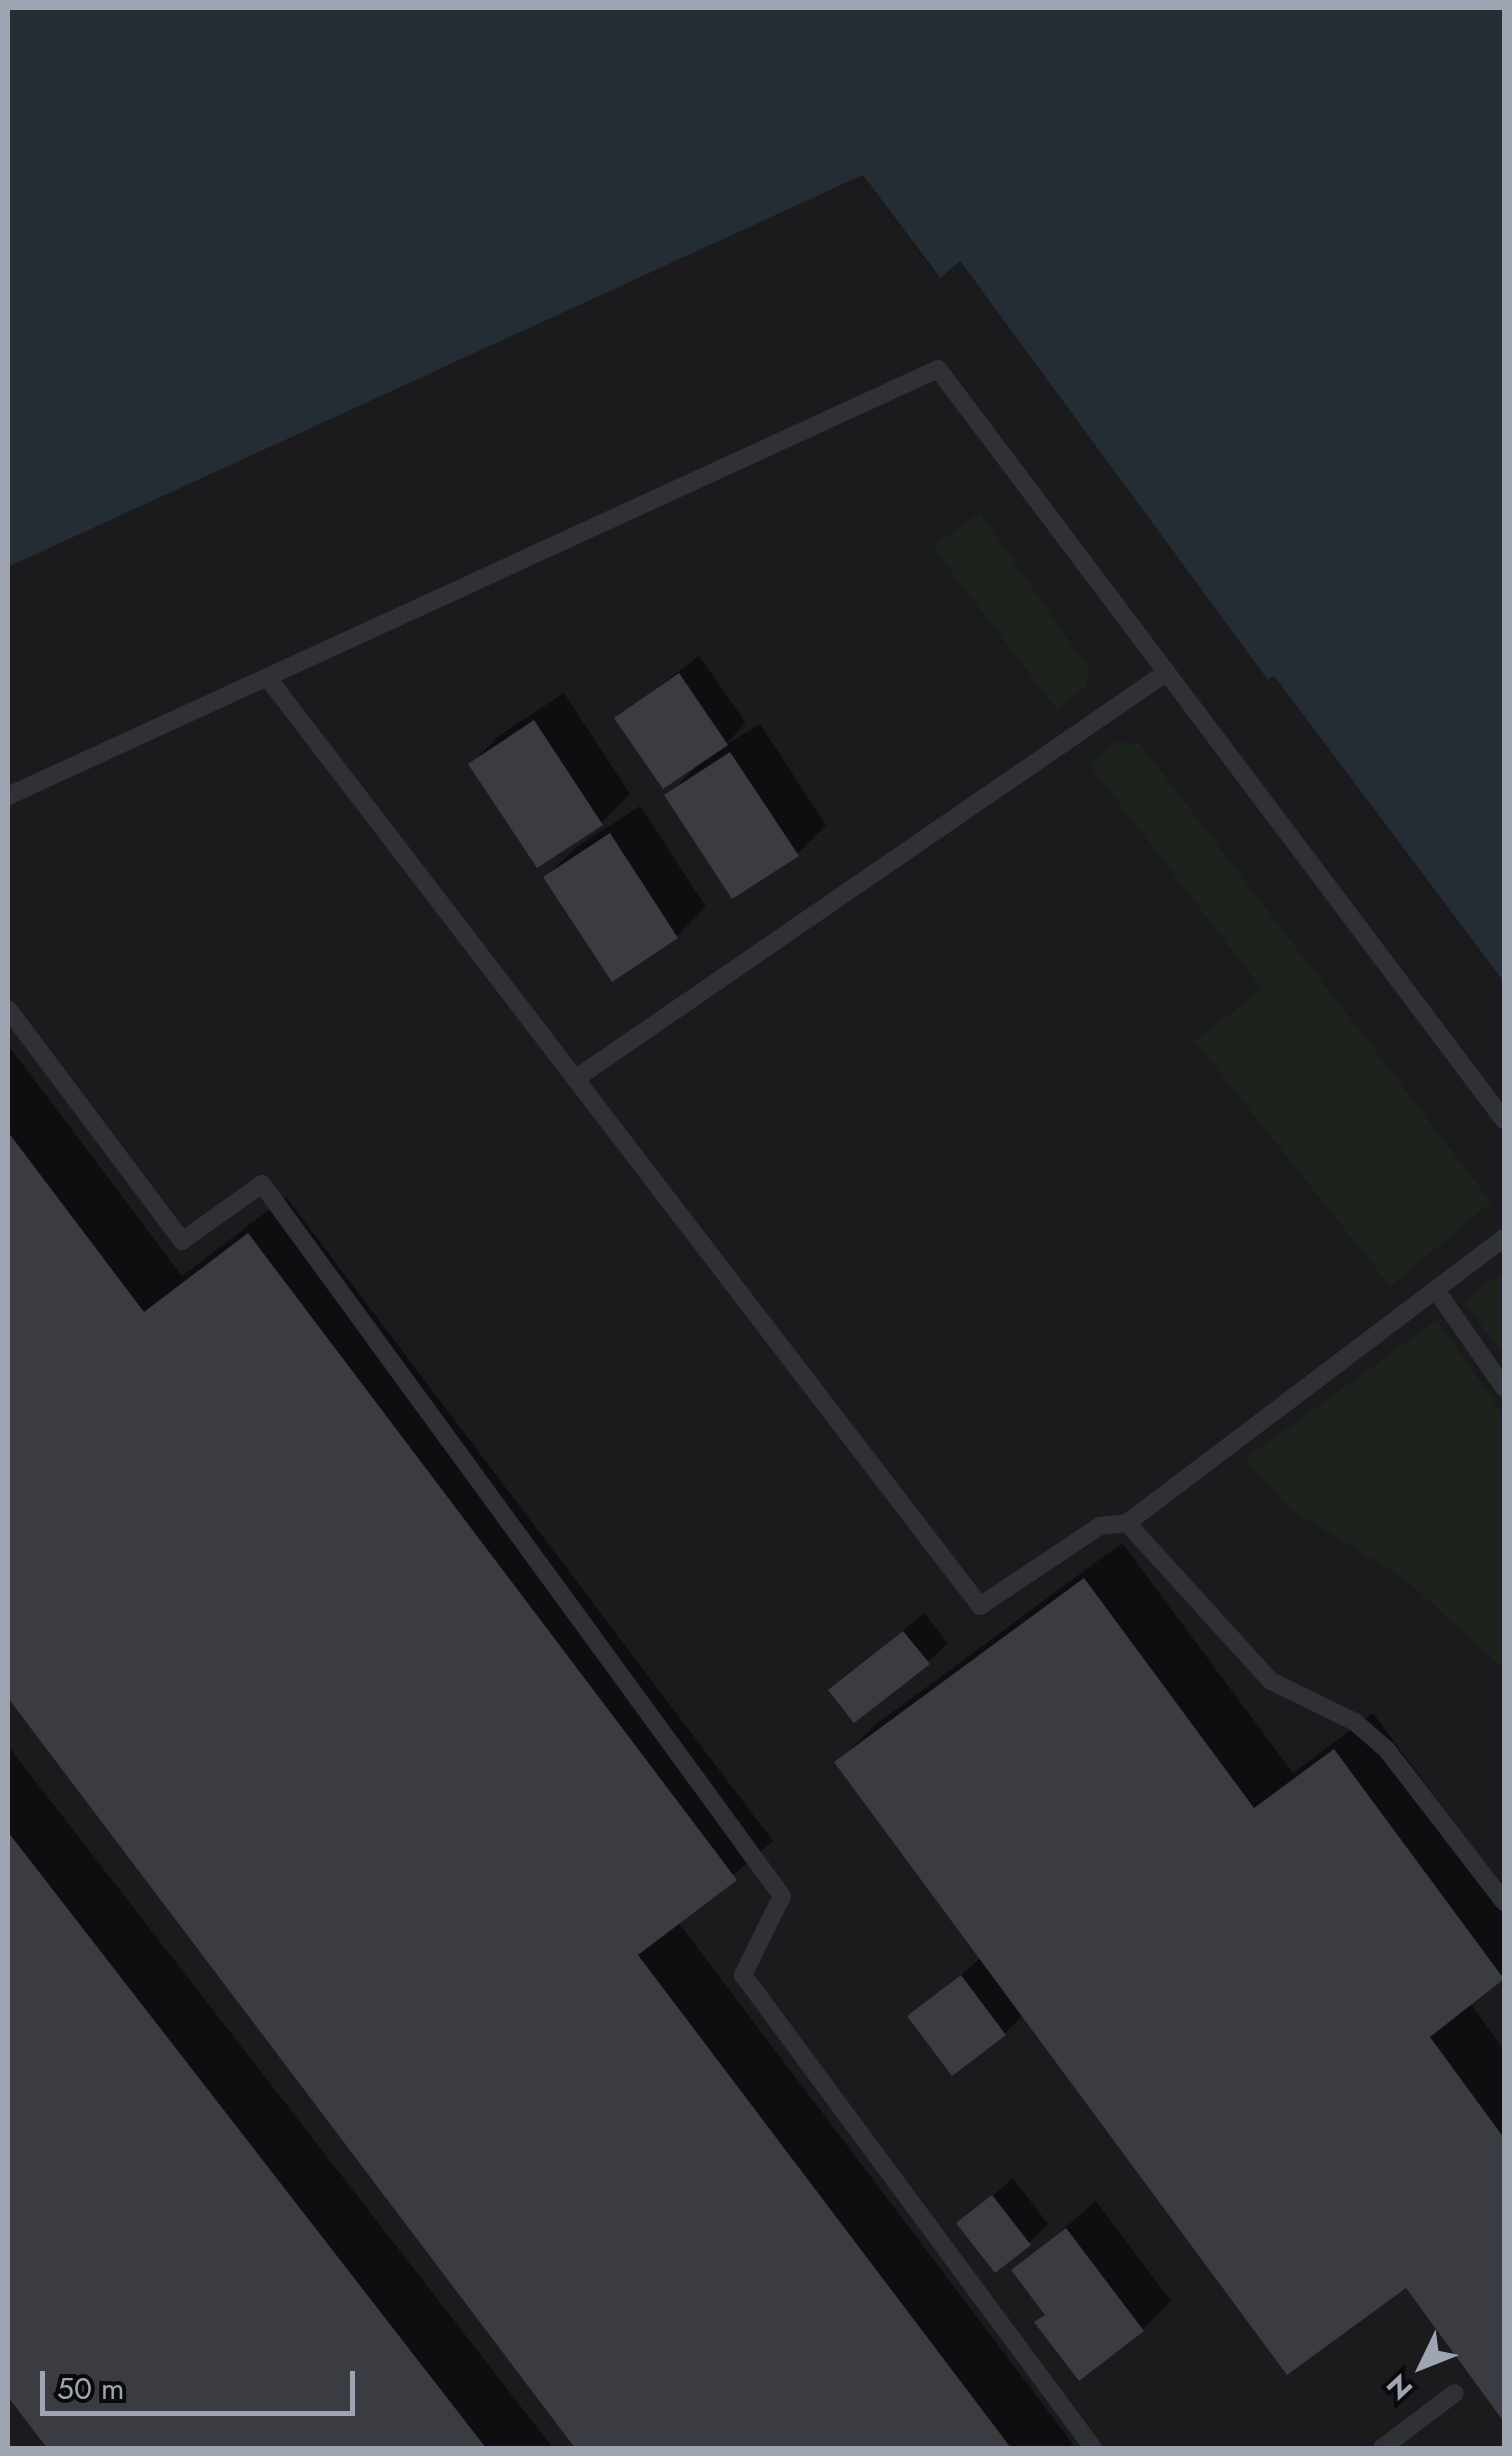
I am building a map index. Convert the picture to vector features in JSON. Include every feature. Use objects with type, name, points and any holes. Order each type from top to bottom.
[{"type":"lane","points":[[8,796],[938,368],[1504,1120]]},
{"type":"lane","points":[[575,1079],[1167,672]]},
{"type":"lane","points":[[266,677],[980,1606],[1100,1526],[1126,1524],[1504,1238]]},
{"type":"lane","points":[[8,1008],[182,1241],[262,1184],[782,1896],[743,1975],[1092,2448]]},
{"type":"lane","points":[[1436,1290],[1504,1388]]},
{"type":"lane","points":[[1126,1524],[1259,1670],[1355,1722],[1388,1750],[1504,1902]]},
{"type":"lane","points":[[1382,2448],[1455,2394]]},
{"type":"shaded area","points":[[8,8],[1504,8],[1504,982],[1274,676],[1268,680],[960,261],[940,278],[863,175],[8,567]]},
{"type":"shaded area","points":[[863,175],[939,278],[959,260],[1268,679],[1273,675],[1504,982],[1504,2448],[8,2448],[8,567]]},
{"type":"shaded area","points":[[980,513],[1090,671],[1086,686],[1057,710],[933,547]]},
{"type":"shaded area","points":[[1114,742],[1140,744],[1491,1202],[1390,1286],[1195,1041],[1262,989],[1090,765]]},
{"type":"shaded area","points":[[1504,1271],[1504,1357],[1464,1301]]},
{"type":"shaded area","points":[[1437,1320],[1504,1416],[1504,1669],[1406,1580],[1290,1509],[1245,1459]]},
{"type":"building","points":[[679,673],[728,745],[663,789],[614,718]]},
{"type":"building","points":[[534,720],[603,825],[537,868],[468,764]]},
{"type":"building","points":[[730,752],[799,856],[732,899],[664,795]]},
{"type":"building","points":[[610,833],[678,938],[612,982],[543,877]]},
{"type":"building","points":[[8,1132],[144,1312],[248,1233],[737,1880],[638,1955],[1011,2448],[575,2448],[8,1698]]},
{"type":"building","points":[[1084,1578],[1254,1808],[1334,1749],[1504,1979],[1430,2037],[1504,2138],[1504,2422],[1406,2288],[1287,2375],[834,1762]]},
{"type":"building","points":[[903,1631],[930,1664],[854,1723],[828,1690]]},
{"type":"building","points":[[8,1832],[486,2448],[47,2448],[8,2397]]},
{"type":"building","points":[[961,1975],[1006,2035],[952,2076],[907,2016]]},
{"type":"building","points":[[992,2195],[1031,2245],[995,2273],[956,2223]]},
{"type":"building","points":[[1066,2228],[1144,2331],[1079,2381],[1034,2322],[1045,2315],[1011,2270]]}]
